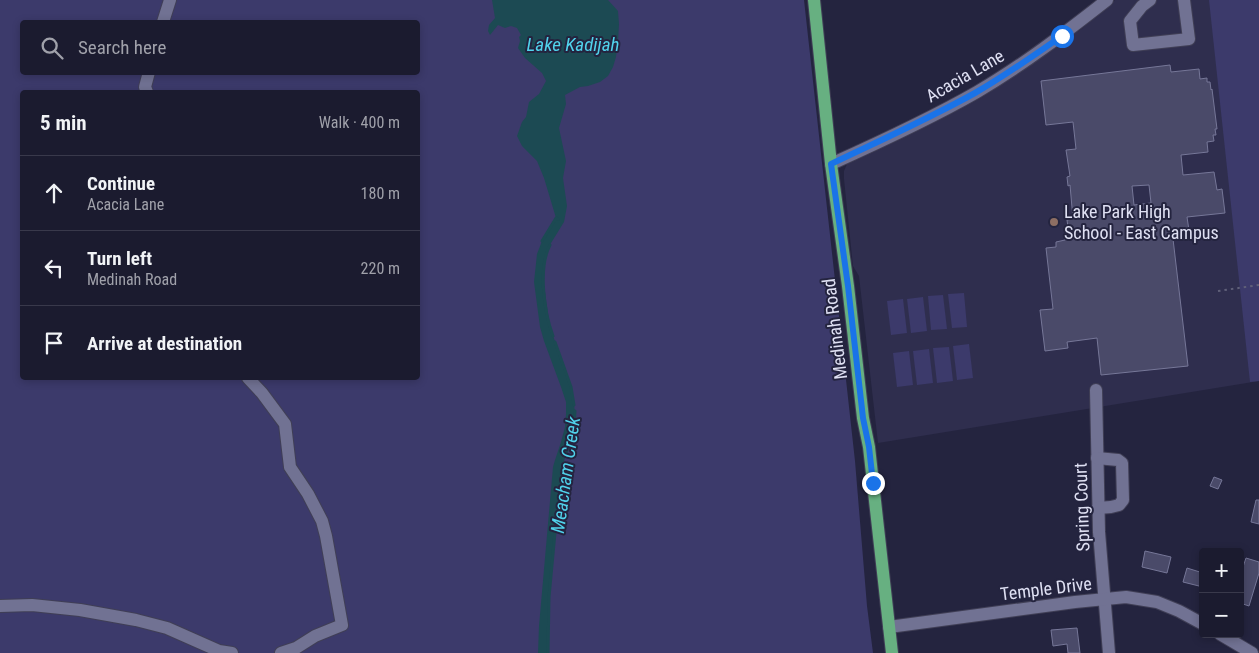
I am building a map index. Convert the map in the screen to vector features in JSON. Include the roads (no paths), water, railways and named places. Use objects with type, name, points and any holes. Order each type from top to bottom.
[{"type":"main road","name":"Medinah Road","points":[[814,0],[831,164],[848,286],[863,418],[869,447],[892,653]]},
{"type":"street","points":[[164,20],[170,0]]},
{"type":"street","name":"Acacia Lane","points":[[831,164],[976,93],[1062,36],[1107,0]]},
{"type":"street","points":[[1150,0],[1142,6],[1130,21],[1133,45],[1188,39],[1184,0]]},
{"type":"street","points":[[146,90],[145,87],[148,75]]},
{"type":"street","points":[[250,380],[268,400],[285,424],[290,467],[308,494],[322,521],[342,625],[316,636],[296,648],[281,653]]},
{"type":"street","name":"Spring Court","points":[[1096,390],[1099,532],[1109,653]]},
{"type":"street","points":[[1098,458],[1118,460],[1122,463],[1123,500],[1119,505],[1098,508]]},
{"type":"street","name":"Temple Drive","points":[[889,627],[1126,597],[1157,602],[1199,622]]},
{"type":"street","points":[[0,606],[32,605],[80,610],[136,620],[167,628],[220,651],[232,653]]},
{"type":"street","points":[[1227,638],[1252,653]]},
{"type":"water","name":"Lake Kadijah","points":[[492,0],[608,0],[618,11],[619,24],[616,57],[608,76],[600,82],[580,87],[565,95],[566,104],[559,128],[566,161],[563,178],[567,206],[564,222],[548,248],[544,262],[543,277],[550,328],[571,387],[575,414],[574,428],[563,459],[560,479],[549,597],[548,653],[538,653],[539,626],[553,467],[565,427],[566,402],[540,327],[534,282],[537,254],[542,241],[556,218],[537,161],[522,146],[517,136],[526,117],[529,102],[539,94],[546,81],[542,73],[525,58],[518,48],[521,35],[517,28],[511,26],[505,28],[498,25],[490,35],[488,31],[489,25],[495,18]]},
{"type":"waterway","name":"Meacham Creek","points":[[542,241],[556,218],[558,219]]},
{"type":"waterway","name":"Meacham Creek","points":[[550,245],[546,255],[543,278],[547,315],[553,336]]},
{"type":"waterway","name":"Meacham Creek","points":[[555,342],[571,387],[574,405]]},
{"type":"waterway","name":"Meacham Creek","points":[[548,653],[549,597],[560,479],[563,459],[574,428],[575,411]]},
{"type":"place","name":"Lake Park High School - East Campus","points":[[1054,222]]}]
